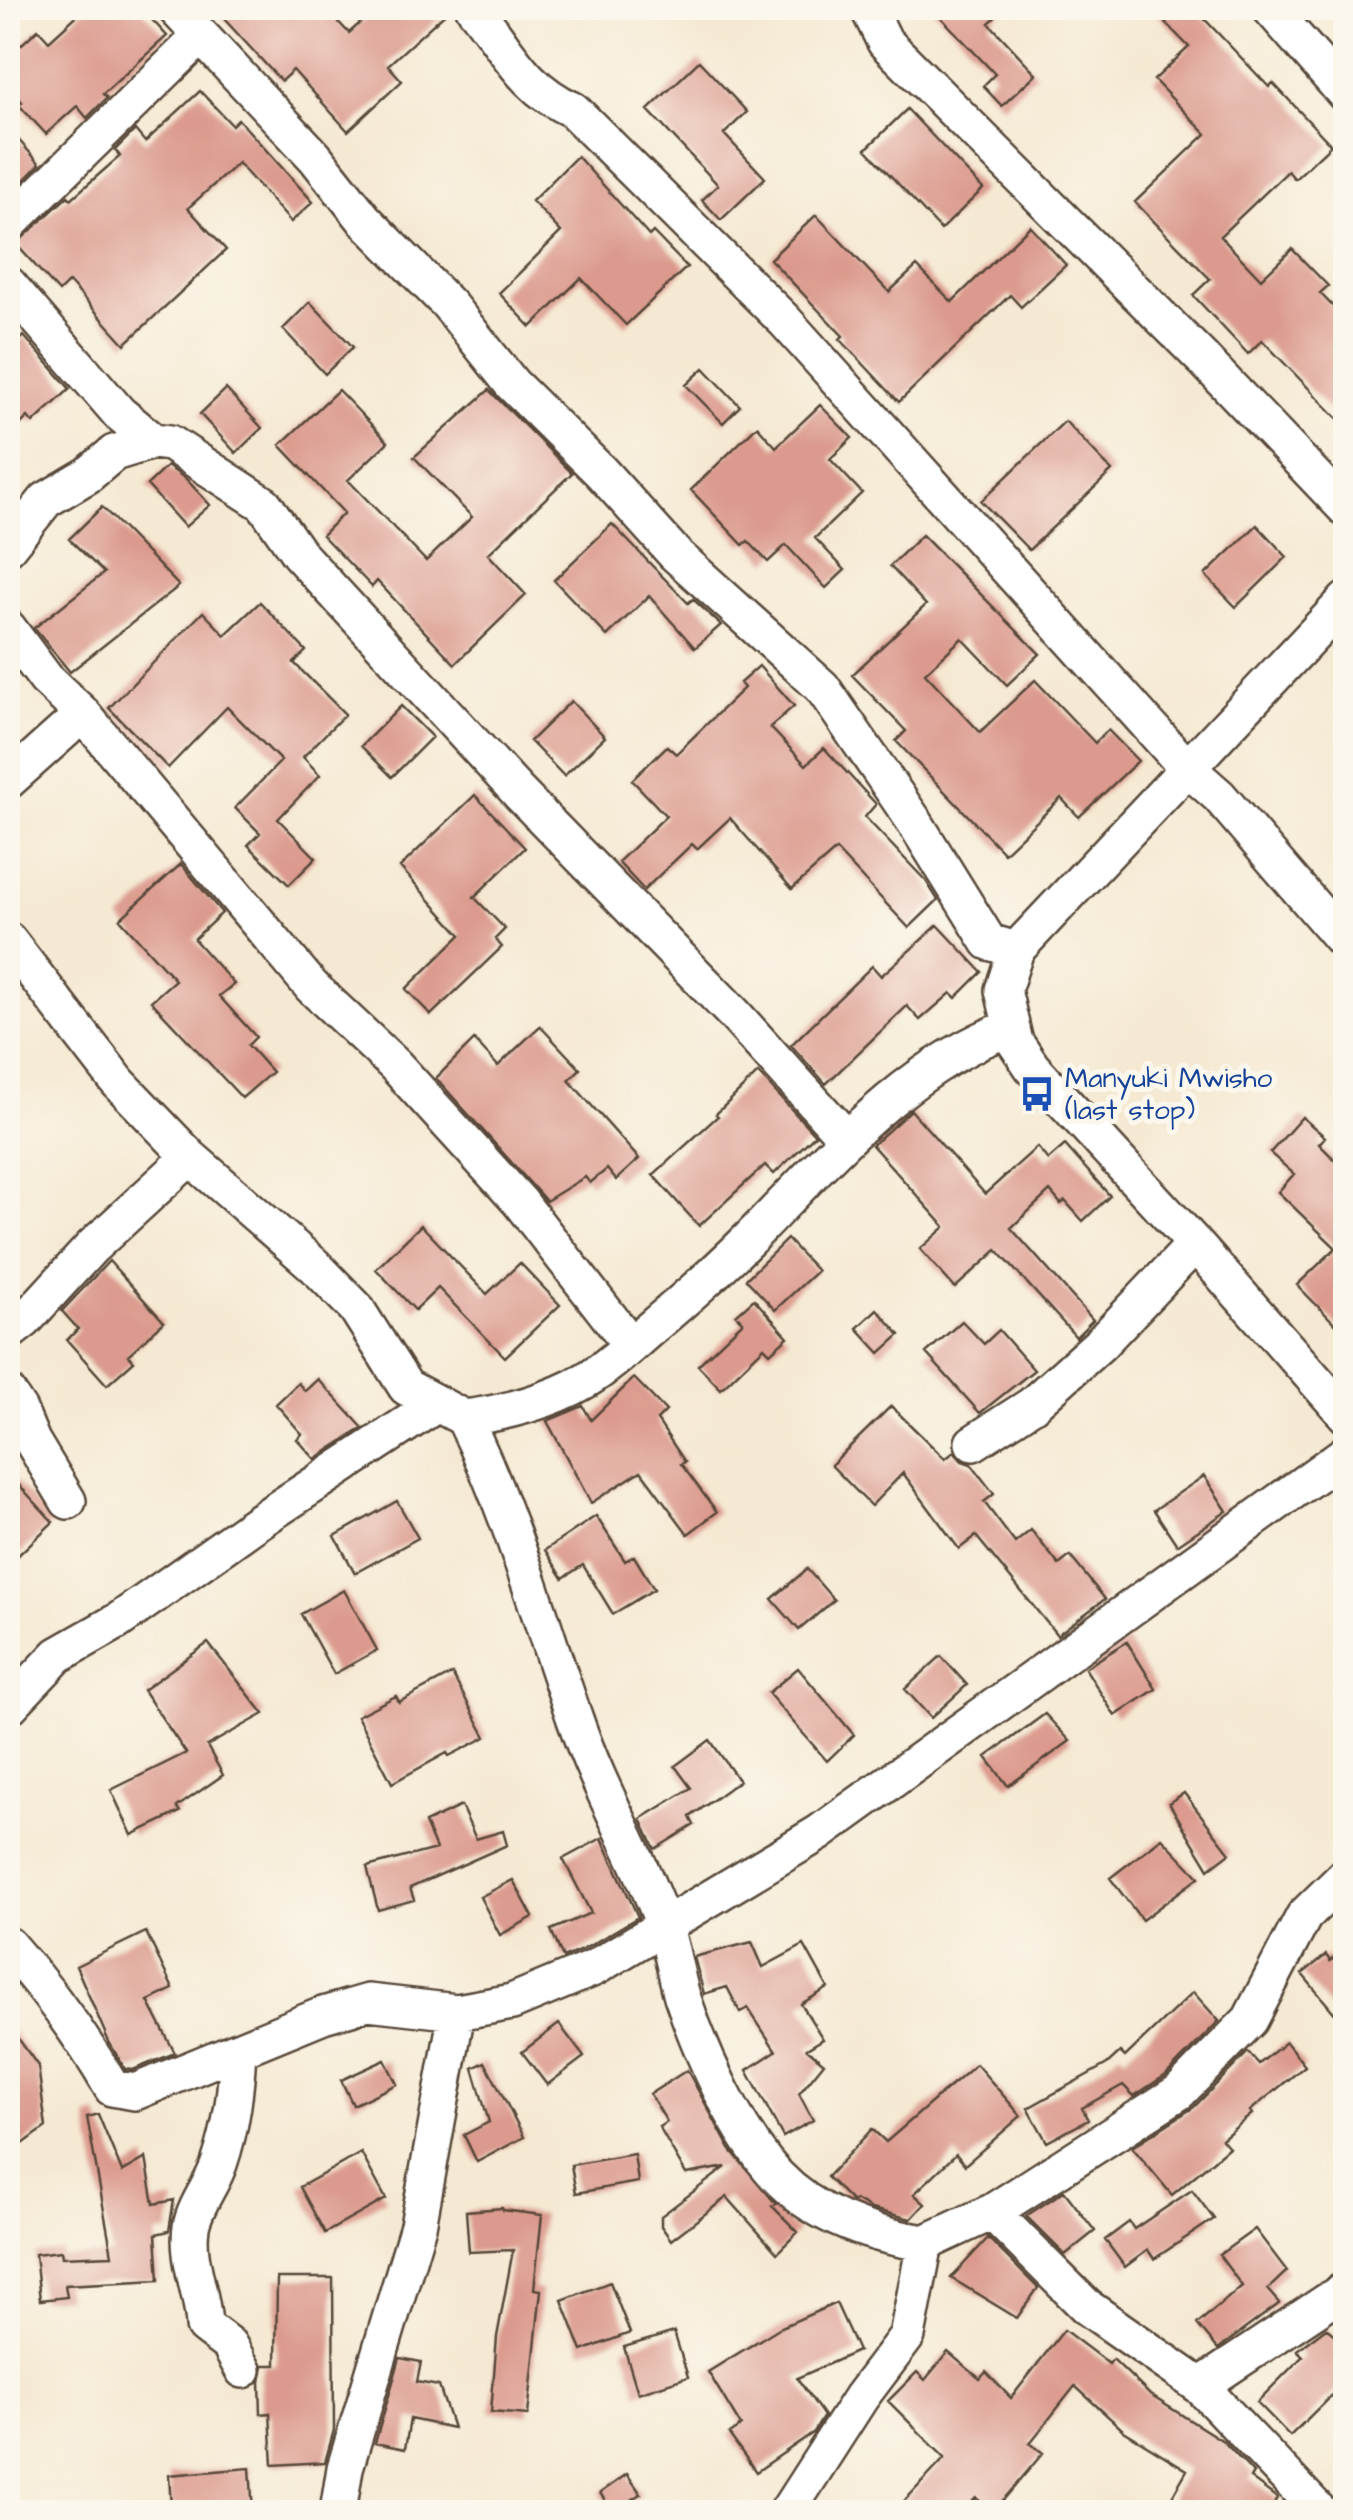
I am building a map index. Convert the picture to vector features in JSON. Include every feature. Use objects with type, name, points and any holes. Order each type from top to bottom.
[{"type":"street","points":[[175,8],[315,157],[364,219],[450,304],[512,384],[601,472],[675,554],[822,687],[914,821],[990,942],[1016,950]]},
{"type":"street","points":[[474,8],[519,72],[551,100],[573,110],[785,321],[1186,767],[1219,796],[1346,944]]},
{"type":"street","points":[[868,8],[885,42],[1204,360],[1346,509]]},
{"type":"street","points":[[1270,8],[1346,95]]},
{"type":"street","points":[[8,225],[201,36]]},
{"type":"street","points":[[8,284],[119,413],[153,441]]},
{"type":"street","points":[[8,547],[46,500],[114,454],[153,441],[170,443],[264,504],[312,568],[519,793],[734,1014],[847,1139]]},
{"type":"street","points":[[1346,600],[1016,950],[1003,990],[1014,1042],[1032,1067],[1346,1415]]},
{"type":"street","points":[[8,628],[46,679],[83,714],[312,986],[395,1064],[520,1202],[630,1345]]},
{"type":"street","points":[[8,781],[83,714]]},
{"type":"street","points":[[8,940],[118,1082],[190,1157],[314,1265],[356,1308],[406,1387],[450,1411],[484,1415],[557,1394],[587,1380],[718,1269],[847,1139],[941,1060],[976,1040],[1010,1028]]},
{"type":"street","points":[[8,1333],[25,1320],[92,1247],[190,1157]]},
{"type":"street","points":[[973,1443],[1032,1405],[1101,1343],[1195,1244]]},
{"type":"street","points":[[8,1394],[68,1502]]},
{"type":"street","points":[[8,1708],[58,1655],[118,1621],[256,1523],[450,1411]]},
{"type":"street","points":[[450,1411],[489,1469],[577,1725],[665,1928],[689,2016],[746,2137],[790,2188],[824,2214],[891,2238],[925,2243],[992,2212],[1180,2092],[1250,2020],[1304,1916],[1346,1875]]},
{"type":"street","points":[[8,1945],[86,2042],[112,2088],[134,2092],[323,2016],[368,2002],[457,2012],[512,2002],[548,1989],[665,1928],[819,1833],[1346,1453]]},
{"type":"street","points":[[338,2512],[345,2468],[418,2226],[457,2012]]},
{"type":"street","points":[[238,2050],[234,2116],[218,2168],[192,2222],[189,2248],[204,2326],[228,2345],[243,2370]]},
{"type":"street","points":[[992,2212],[1088,2308],[1200,2386],[1320,2512]]},
{"type":"street","points":[[787,2512],[860,2397],[908,2336],[925,2243]]},
{"type":"street","points":[[1200,2386],[1346,2289]]},
{"type":"building","points":[[85,8],[141,8],[167,36],[103,94],[107,98],[87,118],[77,106],[46,134],[19,105],[22,102],[8,85],[8,57],[38,29],[49,41]]},
{"type":"building","points":[[214,8],[325,8],[349,33],[377,8],[451,8],[388,65],[402,81],[348,131],[293,70],[281,81]]},
{"type":"building","points":[[932,8],[1005,8],[989,23],[1036,74],[1002,106],[983,86],[995,74]]},
{"type":"building","points":[[1151,8],[1194,8],[1331,145],[1295,179],[1288,171],[1220,236],[1261,279],[1292,249],[1328,286],[1320,293],[1346,320],[1346,427],[1262,340],[1248,354],[1193,295],[1210,279],[1135,202],[1206,134],[1154,80],[1189,47]]},
{"type":"building","points":[[699,61],[747,112],[724,134],[765,178],[721,220],[702,200],[718,185],[648,110]]},
{"type":"building","points":[[200,91],[232,125],[238,119],[313,202],[291,222],[238,163],[188,208],[226,250],[125,344],[69,282],[59,292],[16,244],[68,196],[71,199],[120,156],[115,150],[135,130],[145,142]]},
{"type":"building","points":[[907,109],[983,189],[941,230],[866,149]]},
{"type":"building","points":[[8,128],[40,164],[8,196]]},
{"type":"building","points":[[577,156],[649,236],[653,232],[687,267],[626,325],[581,278],[531,327],[499,293],[561,232],[532,201]]},
{"type":"building","points":[[816,215],[889,292],[917,266],[952,302],[1030,226],[1066,265],[1021,307],[1010,295],[899,402],[770,259]]},
{"type":"building","points":[[310,302],[353,347],[325,374],[283,329]]},
{"type":"building","points":[[24,336],[70,389],[33,423],[28,417],[8,436],[8,352]]},
{"type":"building","points":[[704,368],[740,406],[723,423],[686,385]]},
{"type":"building","points":[[226,389],[262,428],[236,453],[200,414]]},
{"type":"building","points":[[338,390],[388,442],[348,480],[426,561],[472,517],[414,457],[489,390],[572,473],[488,554],[526,595],[455,664],[377,581],[372,587],[322,535],[344,513],[280,445]]},
{"type":"building","points":[[820,405],[852,438],[830,459],[862,493],[815,538],[845,570],[826,588],[786,545],[768,562],[748,541],[743,545],[691,490],[757,426],[776,447]]},
{"type":"building","points":[[1065,421],[1112,471],[1029,550],[981,501]]},
{"type":"building","points":[[167,466],[186,479],[210,505],[185,527],[147,485]]},
{"type":"building","points":[[102,507],[179,586],[70,672],[34,628],[104,573],[69,539]]},
{"type":"building","points":[[612,524],[688,603],[693,599],[721,625],[695,648],[649,596],[607,636],[554,580]]},
{"type":"building","points":[[1257,525],[1287,557],[1236,607],[1205,575]]},
{"type":"building","points":[[922,535],[1040,654],[1007,685],[962,638],[925,673],[980,732],[1035,680],[1095,743],[1108,730],[1138,761],[1079,817],[1061,798],[1004,853],[896,741],[906,731],[852,675],[926,605],[890,566]]},
{"type":"building","points":[[260,602],[306,651],[294,663],[345,714],[303,757],[320,775],[278,819],[316,858],[289,885],[248,845],[260,833],[235,808],[281,761],[227,707],[168,768],[109,708],[203,612],[225,635]]},
{"type":"building","points":[[759,666],[794,706],[770,727],[806,765],[824,748],[876,804],[865,817],[926,881],[938,900],[909,928],[836,850],[792,889],[730,818],[697,849],[692,844],[644,890],[618,862],[666,816],[632,780],[667,746],[676,754],[744,688],[740,683]]},
{"type":"building","points":[[571,701],[605,737],[564,776],[530,741]]},
{"type":"building","points":[[401,706],[432,737],[392,777],[361,746]]},
{"type":"building","points":[[475,795],[525,848],[474,897],[505,929],[495,939],[502,947],[431,1015],[406,989],[461,935],[400,867]]},
{"type":"building","points":[[181,864],[222,913],[194,939],[234,984],[219,996],[256,1037],[248,1045],[272,1072],[242,1098],[151,1001],[175,980],[120,919]]},
{"type":"building","points":[[938,925],[982,972],[956,998],[951,993],[920,1020],[907,1006],[826,1084],[791,1045],[872,966],[881,976]]},
{"type":"building","points":[[540,1026],[580,1069],[569,1080],[639,1159],[616,1180],[607,1169],[590,1183],[585,1177],[546,1201],[436,1078],[474,1040],[498,1066]]},
{"type":"building","points":[[758,1073],[815,1135],[774,1174],[765,1165],[699,1226],[653,1175]]},
{"type":"building","points":[[911,1110],[985,1194],[1037,1147],[1048,1160],[1065,1145],[1110,1196],[1083,1221],[1050,1191],[1011,1228],[1093,1320],[1076,1337],[997,1250],[955,1288],[920,1249],[945,1227],[872,1145]]},
{"type":"building","points":[[1302,1117],[1325,1137],[1319,1144],[1346,1171],[1346,1335],[1297,1285],[1336,1248],[1278,1192],[1294,1174],[1270,1153]]},
{"type":"building","points":[[421,1225],[487,1294],[520,1263],[560,1305],[505,1357],[438,1288],[415,1310],[376,1269]]},
{"type":"building","points":[[787,1239],[817,1271],[775,1310],[746,1279]]},
{"type":"building","points":[[109,1261],[164,1322],[128,1355],[134,1361],[107,1385],[67,1340],[78,1329],[62,1311]]},
{"type":"building","points":[[754,1299],[788,1337],[770,1353],[764,1347],[721,1389],[698,1365],[743,1322],[736,1315]]},
{"type":"building","points":[[877,1309],[900,1335],[880,1353],[857,1328]]},
{"type":"building","points":[[962,1321],[984,1344],[999,1330],[1034,1370],[980,1413],[926,1353]]},
{"type":"building","points":[[634,1378],[666,1411],[657,1420],[685,1462],[681,1464],[717,1512],[688,1534],[641,1471],[591,1503],[547,1421],[583,1406],[591,1420]]},
{"type":"building","points":[[318,1379],[363,1428],[315,1459],[297,1439],[302,1434],[276,1404],[298,1383],[305,1391]]},
{"type":"building","points":[[891,1406],[945,1459],[954,1452],[971,1464],[994,1494],[984,1502],[1015,1543],[1031,1530],[1059,1565],[1070,1556],[1105,1599],[1057,1635],[976,1536],[959,1549],[903,1473],[871,1506],[831,1465]]},
{"type":"building","points":[[8,1473],[53,1522],[8,1565]]},
{"type":"building","points":[[1204,1476],[1227,1511],[1177,1545],[1154,1510]]},
{"type":"building","points":[[397,1501],[418,1538],[355,1573],[335,1536]]},
{"type":"building","points":[[596,1516],[625,1561],[634,1556],[654,1589],[613,1614],[583,1565],[563,1578],[545,1550]]},
{"type":"building","points":[[807,1569],[834,1600],[799,1630],[772,1599]]},
{"type":"building","points":[[344,1590],[377,1650],[334,1674],[301,1614]]},
{"type":"building","points":[[1127,1642],[1156,1689],[1115,1716],[1085,1668]]},
{"type":"building","points":[[208,1643],[264,1714],[207,1746],[223,1775],[177,1807],[180,1812],[132,1835],[111,1790],[186,1753],[143,1690]]},
{"type":"building","points":[[941,1656],[967,1685],[931,1718],[905,1689]]},
{"type":"building","points":[[798,1668],[854,1735],[827,1761],[768,1693]]},
{"type":"building","points":[[452,1674],[486,1737],[392,1783],[357,1716],[396,1696],[399,1702]]},
{"type":"building","points":[[1045,1714],[1070,1741],[1008,1786],[986,1757]]},
{"type":"building","points":[[710,1740],[739,1781],[690,1817],[694,1825],[655,1849],[641,1819],[691,1788],[675,1766]]},
{"type":"building","points":[[1184,1793],[1230,1853],[1209,1869],[1169,1803]]},
{"type":"building","points":[[461,1806],[476,1839],[503,1831],[507,1845],[410,1888],[414,1900],[378,1910],[367,1867],[436,1849],[425,1823]]},
{"type":"building","points":[[602,1838],[638,1917],[563,1958],[551,1930],[591,1913],[563,1859]]},
{"type":"building","points":[[1162,1838],[1199,1877],[1142,1920],[1110,1878]]},
{"type":"building","points":[[513,1880],[533,1917],[500,1935],[480,1897]]},
{"type":"building","points":[[146,1932],[173,1989],[148,2001],[175,2053],[133,2070],[125,2069],[109,2042],[76,1966]]},
{"type":"building","points":[[752,1942],[763,1967],[804,1945],[828,1988],[801,2004],[823,2039],[807,2049],[824,2063],[799,2094],[813,2120],[783,2137],[747,2070],[776,2051],[748,2008],[740,2012],[727,1987],[704,1994],[694,1957]]},
{"type":"building","points":[[1346,1949],[1346,2027],[1302,1974],[1326,1955],[1330,1961]]},
{"type":"building","points":[[1193,1992],[1219,2021],[1166,2075],[1134,2096],[1123,2085],[1082,2108],[1088,2120],[1047,2142],[1028,2108],[1107,2064],[1120,2052],[1125,2057]]},
{"type":"building","points":[[8,2024],[38,2066],[46,2127],[8,2155]]},
{"type":"building","points":[[559,2024],[584,2057],[547,2085],[522,2052]]},
{"type":"building","points":[[1286,2042],[1305,2066],[1250,2111],[1252,2114],[1222,2139],[1229,2147],[1172,2195],[1132,2147],[1194,2107],[1248,2052],[1259,2064]]},
{"type":"building","points":[[385,2060],[397,2084],[353,2105],[341,2080]]},
{"type":"building","points":[[485,2062],[524,2137],[477,2162],[464,2135],[489,2122],[473,2068]]},
{"type":"building","points":[[976,2064],[1021,2116],[965,2165],[956,2154],[914,2194],[925,2204],[911,2219],[852,2202],[827,2177],[872,2129],[886,2142]]},
{"type":"building","points":[[687,2070],[730,2149],[776,2204],[772,2206],[798,2232],[777,2253],[727,2197],[671,2240],[661,2226],[661,2216],[726,2167],[686,2174],[659,2127],[667,2122],[650,2094]]},
{"type":"building","points":[[98,2114],[122,2172],[146,2158],[154,2204],[174,2200],[169,2231],[156,2234],[159,2280],[65,2285],[67,2297],[40,2300],[35,2254],[61,2251],[62,2257],[112,2255],[87,2117]]},
{"type":"building","points":[[361,2153],[386,2199],[325,2233],[300,2187]]},
{"type":"building","points":[[634,2154],[638,2182],[576,2193],[571,2165]]},
{"type":"building","points":[[1192,2190],[1214,2219],[1154,2259],[1148,2250],[1125,2267],[1105,2240],[1129,2222],[1134,2229]]},
{"type":"building","points":[[1064,2191],[1095,2231],[1065,2255],[1026,2216]]},
{"type":"building","points":[[502,2208],[542,2215],[534,2289],[541,2290],[528,2415],[491,2412],[497,2337],[513,2250],[469,2252],[466,2211]]},
{"type":"building","points":[[1255,2229],[1287,2271],[1268,2289],[1280,2303],[1218,2349],[1197,2324],[1242,2286],[1219,2255]]},
{"type":"building","points":[[988,2238],[1038,2288],[1017,2318],[951,2278]]},
{"type":"building","points":[[277,2278],[333,2278],[334,2430],[325,2462],[273,2465],[270,2413],[261,2414],[260,2382],[263,2365],[276,2365]]},
{"type":"building","points":[[610,2282],[630,2333],[582,2351],[562,2300]]},
{"type":"building","points":[[836,2303],[858,2351],[797,2378],[824,2416],[814,2432],[756,2472],[729,2434],[741,2426],[708,2372],[779,2328]]},
{"type":"building","points":[[1326,2328],[1346,2344],[1346,2381],[1290,2436],[1257,2402],[1303,2356],[1297,2350]]},
{"type":"building","points":[[1064,2330],[1109,2364],[1113,2359],[1150,2395],[1223,2441],[1253,2473],[1250,2478],[1277,2498],[1269,2512],[1196,2512],[1171,2498],[1187,2470],[1124,2431],[1075,2386],[1030,2443],[1043,2453],[993,2512],[976,2498],[962,2512],[894,2512],[945,2458],[888,2401],[917,2372],[925,2380],[948,2352],[980,2379],[986,2372],[1011,2398]]},
{"type":"building","points":[[674,2332],[688,2377],[638,2393],[624,2347]]},
{"type":"building","points":[[400,2358],[421,2362],[417,2382],[439,2386],[453,2428],[410,2419],[405,2449],[375,2443]]},
{"type":"building","points":[[250,2468],[253,2512],[171,2508],[169,2475]]},
{"type":"building","points":[[627,2474],[641,2494],[613,2512],[600,2493]]},
{"type":"place","name":"Manyuki Mwisho (last stop)","points":[[1037,1094]]}]
